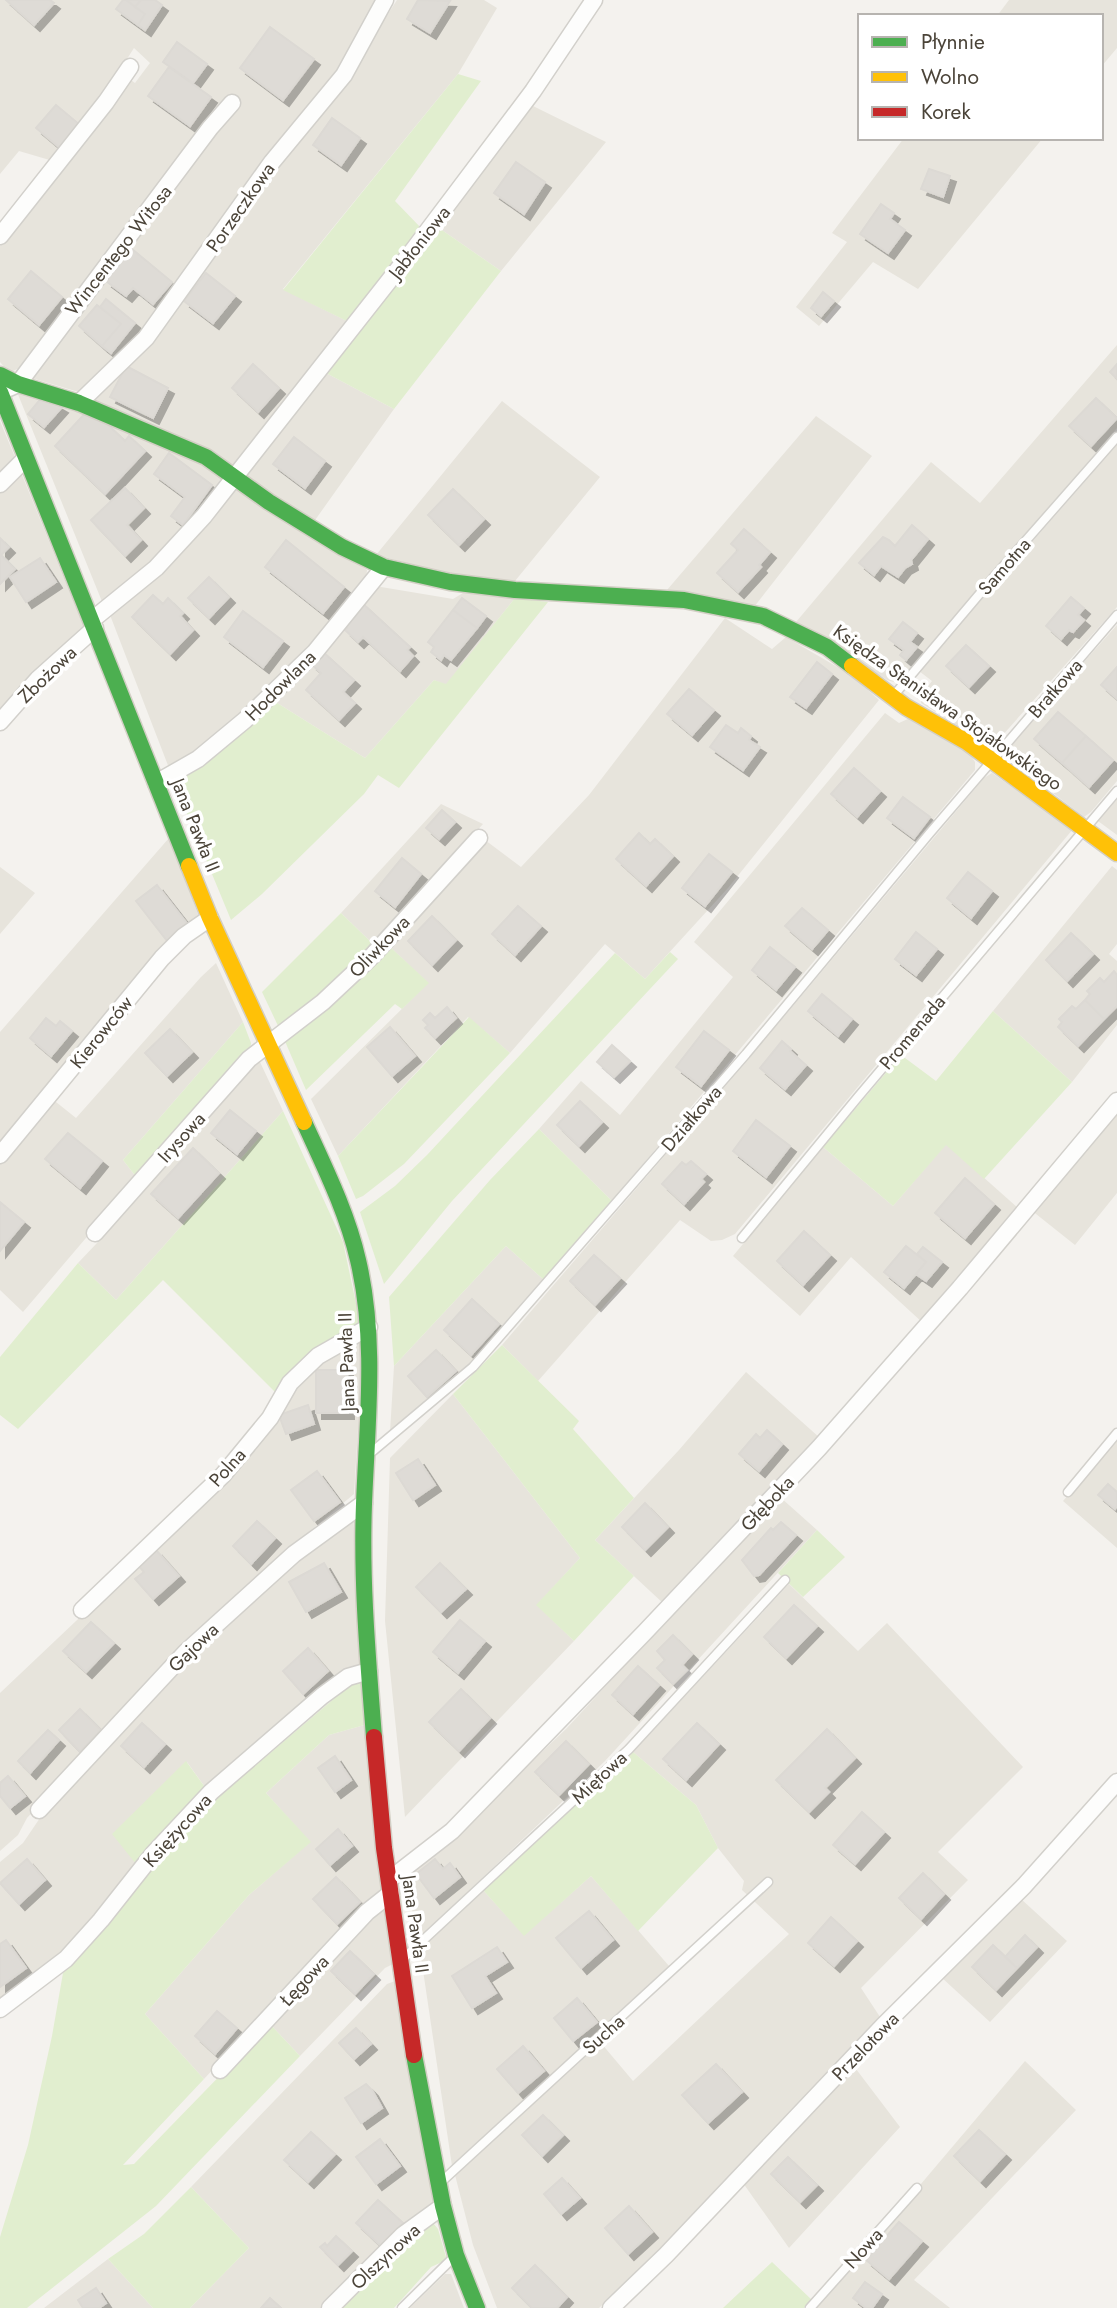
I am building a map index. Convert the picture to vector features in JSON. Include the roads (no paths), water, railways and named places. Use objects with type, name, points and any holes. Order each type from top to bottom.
[{"type":"street","name":"Porzeczkowa","points":[[79,403],[146,338],[272,162],[344,75],[385,0]]},
{"type":"street","name":"Jabłoniowa","points":[[94,624],[156,568],[204,516],[414,249],[533,91],[594,0]]},
{"type":"street","points":[[0,236],[106,102],[130,66]]},
{"type":"street","name":"Wincentego Witosa","points":[[0,392],[18,384],[210,128],[232,103]]},
{"type":"street","name":"Księdza Stanisława Stojałowskiego","points":[[0,375],[18,384],[79,403],[206,457],[342,547],[384,567],[450,582],[515,590],[684,600],[763,616],[827,647],[893,697],[992,760],[1117,853]]},
{"type":"street","name":"Jana Pawła II","points":[[0,392],[210,918],[333,1186],[358,1259],[369,1327],[364,1615],[384,1848],[414,2056],[438,2185],[456,2255],[477,2308]]},
{"type":"street","points":[[0,484],[26,458]]},
{"type":"street","name":"Hodowlana","points":[[156,783],[198,759],[245,720],[315,652],[384,567]]},
{"type":"street","name":"Zbożowa","points":[[0,722],[38,679],[94,624]]},
{"type":"street","name":"Oliwkowa","points":[[269,1044],[323,1002],[372,956],[479,838]]},
{"type":"street","name":"Kierowców","points":[[0,1155],[162,958],[184,936],[210,918]]},
{"type":"street","name":"Irysowa","points":[[95,1233],[249,1059],[269,1044]]},
{"type":"street","name":"Głęboka","points":[[390,1887],[452,1831],[819,1448],[960,1288],[1117,1101]]},
{"type":"street","name":"Polna","points":[[82,1610],[223,1475],[270,1418],[290,1383],[318,1356],[369,1327]]},
{"type":"street","name":"Gajowa","points":[[39,1810],[186,1652],[294,1554],[364,1503]]},
{"type":"street","name":"Księżycowa","points":[[0,2009],[66,1959],[154,1853],[211,1791],[322,1696],[348,1677],[369,1671]]},
{"type":"street","name":"Przelotowa","points":[[611,2308],[666,2255],[883,2026],[1024,1886],[1117,1782]]},
{"type":"street","name":"Łęgowa","points":[[220,2070],[390,1887]]},
{"type":"street","name":"Olszynowa","points":[[330,2308],[403,2235],[443,2206]]},
{"type":"lane","name":"Samotna","points":[[893,697],[992,578],[1117,437]]},
{"type":"lane","name":"Bratkowa","points":[[992,760],[1117,615]]},
{"type":"lane","name":"Działkowa","points":[[368,1455],[473,1367],[746,1054],[992,760]]},
{"type":"lane","name":"Promenada","points":[[742,1238],[1117,791]]},
{"type":"lane","points":[[1068,1492],[1117,1433]]},
{"type":"lane","name":"Miętowa","points":[[400,1961],[629,1749],[785,1580]]},
{"type":"lane","name":"Sucha","points":[[438,2185],[768,1882]]},
{"type":"lane","name":"Nowa","points":[[810,2308],[917,2188]]},
{"type":"lane","points":[[402,2308],[456,2255]]}]
